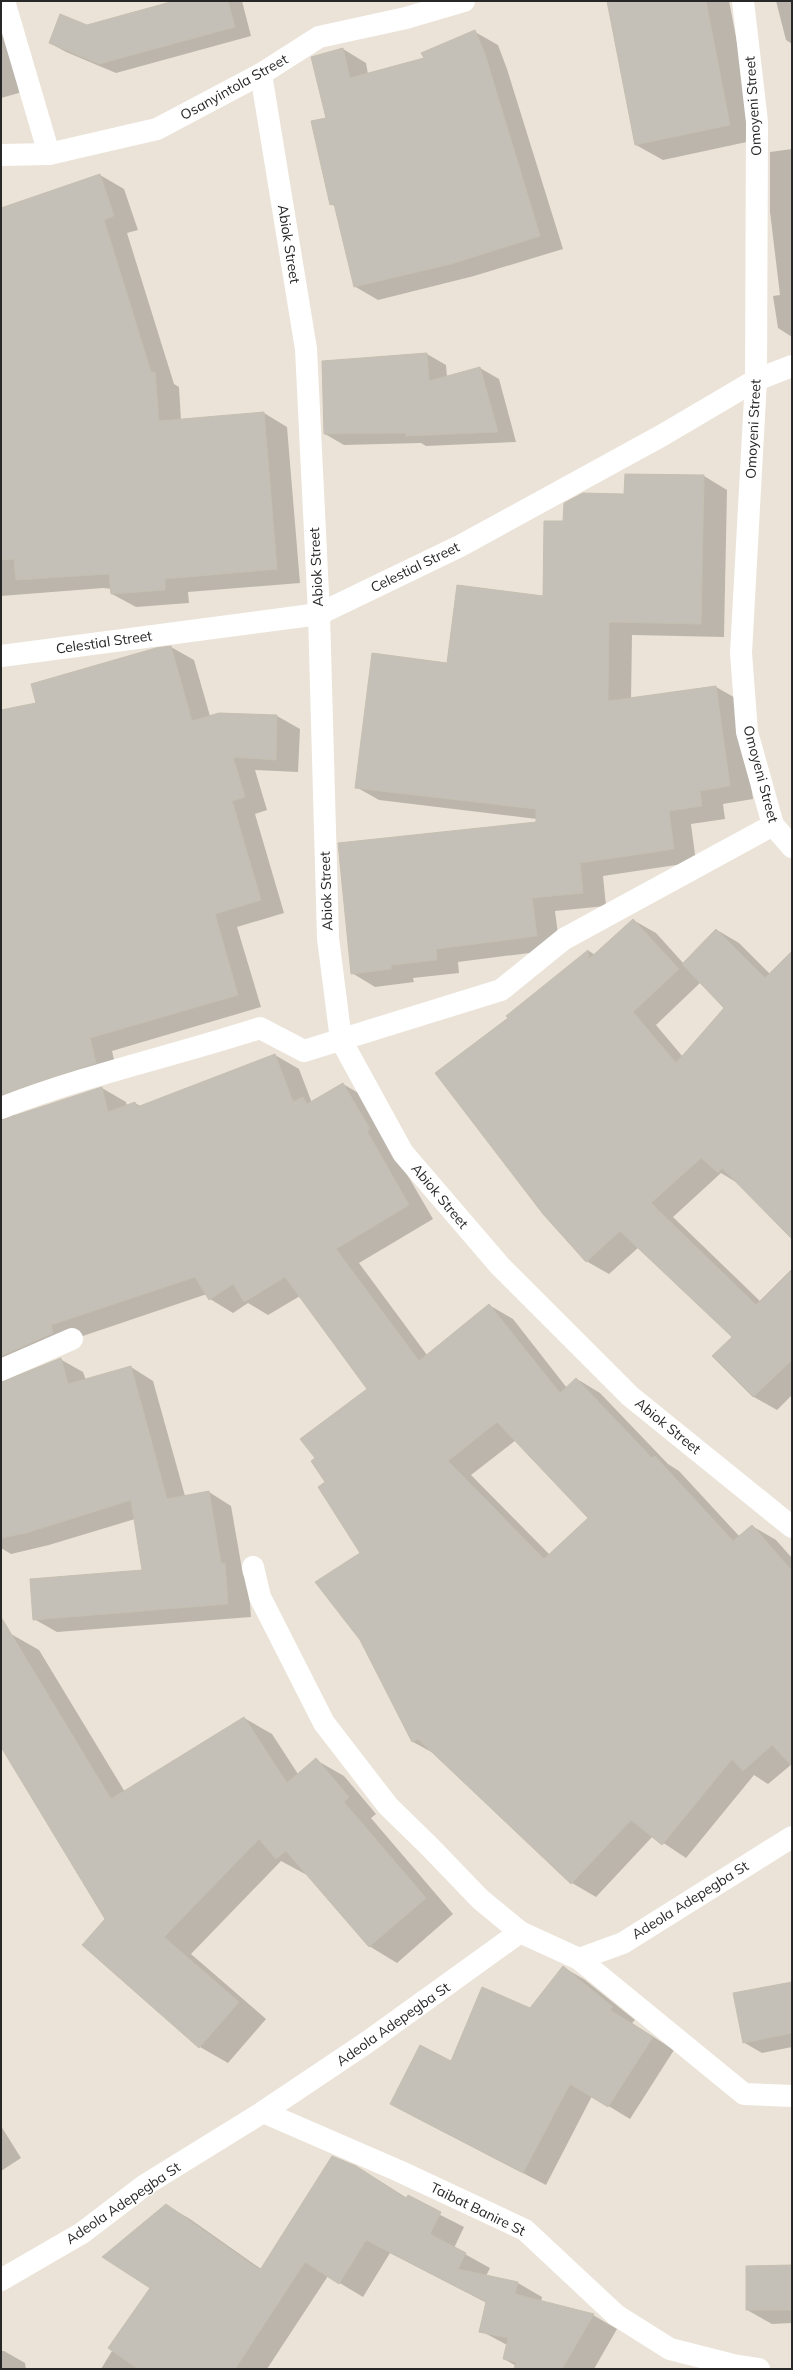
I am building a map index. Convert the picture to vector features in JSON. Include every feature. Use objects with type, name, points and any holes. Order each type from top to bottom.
[{"type":"street","points":[[4,1],[49,154]]},
{"type":"street","name":"Osanyintola Street","points":[[1,155],[49,154],[157,129],[261,74],[319,37],[406,18],[464,1]]},
{"type":"street","name":"Omoyeni Street","points":[[743,1],[757,122],[756,380],[741,653],[747,732],[773,825],[792,847]]},
{"type":"street","name":"Abiok Street","points":[[261,74],[306,349],[319,614],[328,938],[341,1040],[403,1153],[500,1266],[630,1396],[792,1528]]},
{"type":"street","name":"Celestial Street","points":[[1,656],[319,614],[460,546],[661,436],[756,380],[792,366]]},
{"type":"street","points":[[1,1108],[34,1095],[198,1048],[260,1028],[304,1051],[501,990],[564,939],[773,825]]},
{"type":"street","points":[[1,1370],[72,1339]]},
{"type":"street","points":[[253,1567],[260,1597],[324,1723],[388,1806],[480,1899],[520,1932],[579,1959],[744,2094],[792,2096]]},
{"type":"street","name":"Adeola Adepegba St","points":[[579,1959],[623,1943],[792,1837]]},
{"type":"street","name":"Adeola Adepegba St","points":[[1,2280],[82,2233],[145,2185],[263,2112],[366,2043],[520,1932]]},
{"type":"street","name":"Taibat Banire St","points":[[263,2112],[398,2171],[525,2230],[616,2314],[670,2349],[733,2365],[759,2369]]},
{"type":"building","points":[[174,1],[228,1],[235,27],[99,64],[49,43],[60,14],[87,25]]},
{"type":"building","points":[[607,1],[706,1],[730,125],[635,145]]},
{"type":"building","points":[[475,30],[485,54],[540,236],[451,264],[354,287],[334,204],[330,205],[311,121],[326,118],[311,57],[343,48],[350,78],[424,58],[421,53]]},
{"type":"building","points":[[100,174],[114,216],[104,220],[151,372],[155,372],[159,421],[264,412],[277,569],[165,579],[165,590],[111,594],[109,574],[16,580],[14,559],[1,560],[1,208]]},
{"type":"building","points":[[427,353],[429,381],[480,367],[498,432],[406,436],[406,433],[324,434],[322,361]]},
{"type":"building","points":[[625,474],[704,475],[701,624],[609,622],[608,701],[716,686],[730,786],[700,791],[702,806],[669,811],[674,849],[580,863],[583,893],[532,898],[537,936],[436,949],[437,960],[391,965],[391,969],[351,974],[338,843],[536,822],[536,809],[355,788],[372,653],[447,663],[457,585],[543,596],[544,521],[563,521],[564,503],[583,493],[624,494]]},
{"type":"building","points":[[171,646],[192,721],[219,713],[277,715],[276,760],[233,757],[245,797],[232,801],[261,900],[215,914],[238,995],[90,1038],[96,1063],[1,1095],[1,710],[36,703],[31,684],[156,648]]},
{"type":"building","points":[[633,919],[679,969],[633,1012],[676,1063],[724,1008],[682,964],[716,929],[765,978],[792,951],[792,1239],[722,1168],[718,1173],[701,1158],[651,1203],[756,1305],[792,1269],[792,1360],[753,1397],[712,1356],[732,1337],[620,1231],[586,1262],[543,1214],[435,1073],[508,1018],[506,1016],[588,950],[589,959]]},
{"type":"building","points":[[275,1054],[293,1102],[303,1097],[307,1104],[343,1083],[370,1129],[367,1131],[409,1205],[336,1249],[419,1361],[489,1304],[560,1393],[576,1378],[652,1458],[655,1456],[733,1541],[752,1525],[792,1571],[792,1766],[772,1745],[743,1771],[732,1759],[662,1845],[631,1820],[571,1884],[418,1739],[412,1742],[360,1640],[315,1582],[360,1553],[318,1487],[325,1482],[311,1461],[315,1458],[300,1439],[367,1389],[285,1277],[244,1302],[233,1284],[209,1300],[195,1277],[51,1325],[53,1333],[1,1356],[1,1120],[102,1087],[108,1112],[135,1102],[137,1107]],"holes":[[[497,1422],[588,1518],[544,1559],[448,1461]]]},
{"type":"building","points":[[61,1358],[68,1384],[131,1366],[167,1499],[209,1491],[221,1564],[225,1563],[228,1604],[33,1620],[30,1579],[142,1570],[131,1500],[26,1533],[1,1538],[1,1382]]},
{"type":"building","points":[[1,1617],[111,1799],[244,1717],[287,1783],[316,1758],[349,1797],[344,1802],[426,1898],[369,1947],[286,1851],[276,1859],[259,1839],[164,1937],[239,2002],[199,2048],[82,1945],[105,1919],[1,1747]]},
{"type":"building","points":[[563,1966],[613,2007],[610,2010],[653,2037],[608,2107],[570,2084],[523,2173],[390,2104],[420,2045],[451,2061],[482,1987],[530,2008]]},
{"type":"building","points":[[792,1982],[792,2033],[743,2043],[733,1993]]},
{"type":"building","points":[[332,2156],[356,2166],[406,2198],[408,2195],[441,2212],[430,2234],[466,2253],[458,2269],[518,2282],[515,2294],[594,2314],[562,2369],[514,2369],[516,2362],[503,2359],[508,2338],[479,2332],[486,2302],[366,2240],[339,2284],[305,2262],[235,2369],[138,2369],[108,2348],[150,2288],[102,2257],[166,2204],[260,2270]]},
{"type":"building","points":[[792,2265],[792,2310],[746,2310],[746,2266]]}]
